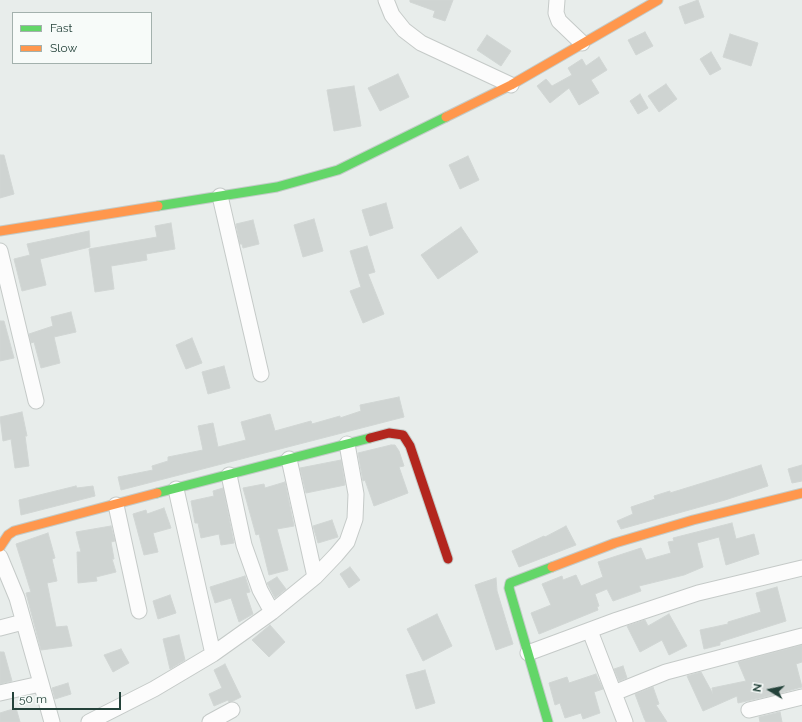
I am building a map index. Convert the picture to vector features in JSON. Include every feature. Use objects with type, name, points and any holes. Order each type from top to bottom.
[{"type":"street","points":[[386,0],[396,20],[404,30],[421,43],[511,85]]},
{"type":"street","points":[[557,0],[556,13],[559,21],[582,43]]},
{"type":"street","points":[[0,231],[295,183],[338,170],[511,85],[658,0]]},
{"type":"street","points":[[220,196],[261,374]]},
{"type":"street","points":[[0,251],[36,402]]},
{"type":"street","points":[[0,547],[8,535],[14,531],[389,433],[403,435],[408,440],[448,559]]},
{"type":"street","points":[[89,722],[154,689],[213,654],[272,612],[315,577],[347,542],[355,519],[356,494],[347,444]]},
{"type":"street","points":[[289,459],[315,577]]},
{"type":"street","points":[[229,475],[244,545],[260,590],[272,612]]},
{"type":"street","points":[[176,489],[213,654]]},
{"type":"street","points":[[548,722],[509,588],[512,581],[622,541],[693,520],[802,493]]},
{"type":"street","points":[[116,505],[139,611]]},
{"type":"street","points":[[0,557],[11,581],[52,722]]},
{"type":"street","points":[[528,653],[617,620],[698,593],[802,568]]},
{"type":"street","points":[[0,628],[23,622]]},
{"type":"street","points":[[590,631],[625,722]]},
{"type":"street","points":[[614,693],[666,672],[802,636]]},
{"type":"street","points":[[0,694],[40,684]]},
{"type":"street","points":[[749,710],[802,697]]},
{"type":"street","points":[[210,722],[232,710]]},
{"type":"building","points":[[410,0],[453,0],[445,21],[433,17],[435,11],[410,2]]},
{"type":"building","points":[[698,0],[704,17],[685,24],[679,7]]},
{"type":"building","points":[[645,32],[653,46],[636,55],[628,40]]},
{"type":"building","points":[[730,34],[758,43],[751,66],[723,57]]},
{"type":"building","points":[[487,35],[511,51],[501,66],[477,50]]},
{"type":"building","points":[[711,52],[721,69],[710,75],[700,59]]},
{"type":"building","points":[[599,57],[607,70],[591,80],[599,93],[579,105],[569,88],[550,103],[537,86],[546,79],[552,86],[572,75],[568,68],[582,59],[586,66]]},
{"type":"building","points":[[398,74],[409,97],[380,111],[368,88]]},
{"type":"building","points":[[666,84],[677,99],[659,112],[648,96]]},
{"type":"building","points":[[354,86],[361,126],[334,131],[327,90]]},
{"type":"building","points":[[640,94],[648,108],[638,114],[630,101]]},
{"type":"building","points":[[0,155],[4,155],[14,194],[0,198]]},
{"type":"building","points":[[468,156],[479,180],[460,189],[449,165]]},
{"type":"building","points":[[386,203],[393,228],[370,236],[362,210]]},
{"type":"building","points":[[314,219],[323,251],[303,257],[294,225]]},
{"type":"building","points":[[253,220],[259,244],[243,248],[242,244],[240,244],[236,224]]},
{"type":"building","points":[[171,223],[175,249],[146,254],[147,260],[111,266],[114,289],[95,292],[89,249],[157,237],[155,226]]},
{"type":"building","points":[[461,227],[478,252],[438,279],[421,255]]},
{"type":"building","points":[[89,231],[90,247],[40,259],[46,285],[22,291],[14,259],[30,255],[27,244]]},
{"type":"building","points":[[367,246],[375,272],[368,274],[384,314],[363,323],[350,291],[361,287],[350,251]]},
{"type":"building","points":[[71,312],[76,332],[54,337],[60,363],[41,368],[34,342],[31,343],[29,334],[53,326],[51,317]]},
{"type":"building","points":[[0,321],[4,321],[14,358],[0,361]]},
{"type":"building","points":[[192,338],[202,363],[186,369],[176,345]]},
{"type":"building","points":[[224,366],[230,388],[208,394],[202,372]]},
{"type":"building","points":[[399,397],[404,417],[121,490],[118,477],[153,470],[152,466],[168,461],[168,457],[203,450],[198,426],[213,423],[218,447],[246,440],[241,422],[270,414],[275,431],[311,421],[312,424],[340,416],[340,418],[361,411],[360,405]]},
{"type":"building","points":[[22,412],[27,436],[25,436],[29,466],[15,468],[11,439],[3,441],[0,417]]},
{"type":"building","points":[[395,445],[399,451],[404,466],[399,467],[408,493],[374,506],[365,480],[363,481],[358,453]]},
{"type":"building","points":[[341,460],[345,485],[306,493],[300,468]]},
{"type":"building","points":[[761,465],[768,486],[725,500],[621,529],[617,521],[633,514],[631,507],[655,499],[654,496],[670,491],[670,493]]},
{"type":"building","points":[[802,465],[802,481],[792,483],[788,469]]},
{"type":"building","points":[[285,482],[294,526],[277,529],[288,570],[269,575],[259,534],[256,535],[243,488],[264,484],[265,488]]},
{"type":"building","points":[[76,486],[77,488],[93,486],[95,496],[21,515],[19,500]]},
{"type":"building","points":[[223,488],[234,543],[221,545],[219,534],[201,538],[198,523],[195,523],[191,501],[214,496],[213,491]]},
{"type":"building","points":[[164,508],[171,528],[153,533],[158,552],[144,555],[133,514],[146,510],[147,514]]},
{"type":"building","points":[[332,520],[338,537],[318,543],[313,526]]},
{"type":"building","points":[[732,523],[736,539],[754,534],[759,554],[726,565],[719,537],[697,543],[703,567],[684,575],[639,586],[641,591],[613,601],[607,589],[595,594],[599,606],[597,607],[598,610],[539,634],[531,613],[551,605],[542,584],[562,576],[563,580],[576,575],[581,586],[603,577],[598,562],[641,548],[646,560],[671,553],[668,542],[674,541],[673,538]]},
{"type":"building","points":[[111,526],[115,541],[111,542],[114,559],[112,559],[116,572],[96,577],[97,581],[78,583],[77,552],[81,552],[76,532]]},
{"type":"building","points":[[566,526],[576,545],[519,567],[512,551]]},
{"type":"building","points":[[48,533],[55,558],[52,559],[57,581],[47,583],[56,627],[67,626],[72,646],[41,650],[26,593],[31,592],[16,544]]},
{"type":"building","points":[[350,567],[360,580],[349,588],[340,574]]},
{"type":"building","points":[[245,576],[250,592],[246,593],[253,614],[239,622],[231,598],[215,603],[210,587]]},
{"type":"building","points":[[277,577],[286,589],[275,598],[267,583]]},
{"type":"building","points":[[496,578],[497,591],[513,644],[496,650],[475,585]]},
{"type":"building","points":[[777,587],[786,621],[720,642],[720,645],[704,649],[700,630],[728,624],[728,622],[761,612],[756,593]]},
{"type":"building","points":[[170,595],[176,613],[158,619],[153,601]]},
{"type":"building","points":[[437,614],[452,646],[423,661],[407,629]]},
{"type":"building","points":[[669,614],[687,646],[669,655],[662,640],[640,652],[627,626],[645,620],[648,626]]},
{"type":"building","points":[[270,625],[285,642],[269,657],[252,640]]},
{"type":"building","points":[[179,635],[185,660],[170,669],[163,639]]},
{"type":"building","points":[[802,645],[802,662],[796,664],[802,687],[777,694],[738,703],[737,696],[703,711],[687,676],[701,672],[713,694],[712,688],[746,681],[738,662]]},
{"type":"building","points":[[121,649],[129,663],[113,672],[104,655]]},
{"type":"building","points":[[0,652],[4,652],[12,681],[0,684]]},
{"type":"building","points":[[225,664],[241,697],[229,702],[228,700],[214,706],[209,694],[222,688],[214,670]]},
{"type":"building","points":[[623,666],[627,678],[619,681],[614,669]]},
{"type":"building","points":[[425,670],[435,703],[416,709],[406,675]]},
{"type":"building","points":[[596,674],[603,689],[594,692],[600,713],[583,719],[581,713],[565,718],[560,703],[555,705],[549,683],[567,677],[569,683]]},
{"type":"building","points":[[68,683],[71,694],[55,699],[52,688]]},
{"type":"building","points":[[653,687],[659,704],[656,705],[667,722],[646,722],[644,718],[635,694]]},
{"type":"building","points":[[16,708],[20,722],[0,722],[0,713]]},
{"type":"building","points":[[780,712],[782,722],[760,722],[759,717]]},
{"type":"traffic: fast","points":[[158,206],[277,187],[338,170],[446,117]]},
{"type":"traffic: fast","points":[[157,493],[370,438]]},
{"type":"traffic: fast","points":[[548,722],[509,588],[510,583],[552,567]]},
{"type":"traffic: slow","points":[[446,117],[511,85],[658,0]]},
{"type":"traffic: slow","points":[[0,231],[158,206]]},
{"type":"traffic: slow","points":[[0,547],[8,535],[14,531],[157,493]]},
{"type":"traffic: slow","points":[[552,567],[615,543],[693,520],[802,493]]},
{"type":"traffic: jam","points":[[370,438],[389,433],[403,435],[410,446],[448,559]]}]
